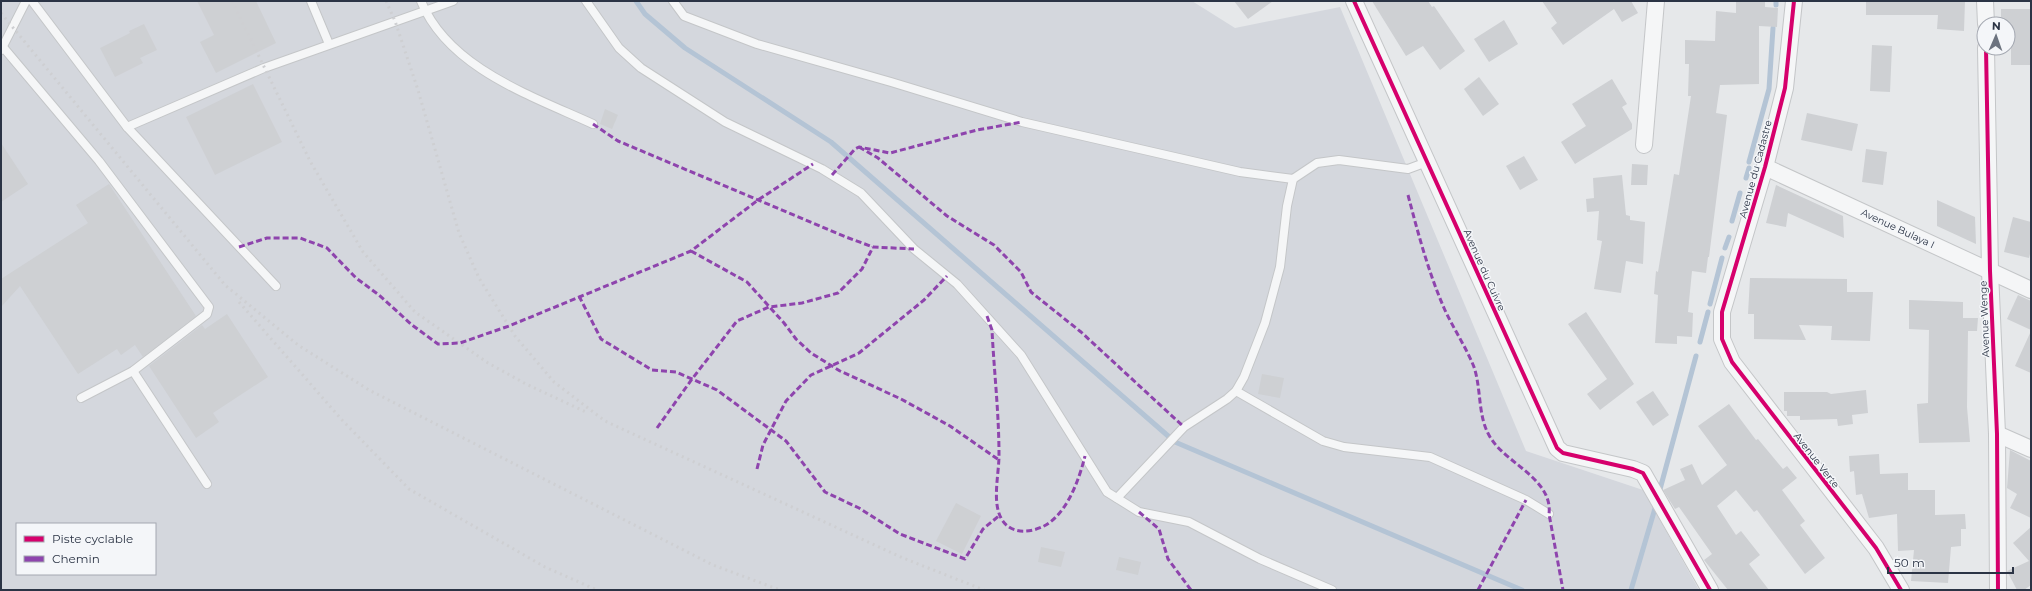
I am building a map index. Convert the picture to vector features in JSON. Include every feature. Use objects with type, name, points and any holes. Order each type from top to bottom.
[{"type":"street","name":"Avenue du Cuivre","points":[[1354,1],[1557,448],[1563,453],[1638,470],[1646,476],[1710,590]]},
{"type":"street","points":[[1644,145],[1656,1]]},
{"type":"street","name":"Avenue du Cadastre","points":[[1722,339],[1722,312],[1765,167],[1785,88],[1794,1]]},
{"type":"street","points":[[1986,1],[1986,16]]},
{"type":"street","name":"Avenue Wenge","points":[[1986,56],[1990,271],[1997,434],[1998,590]]},
{"type":"street","name":"Avenue Bulaya I","points":[[1765,167],[2031,290]]},
{"type":"street","name":"Avenue Verte","points":[[1722,339],[1732,362],[1876,548],[1901,590]]},
{"type":"street","points":[[1997,434],[2031,449]]},
{"type":"lane","points":[[26,1],[2,48],[99,161],[208,306],[209,310],[207,314],[132,370],[81,398]]},
{"type":"lane","points":[[32,1],[127,127],[276,286]]},
{"type":"lane","points":[[311,1],[329,44]]},
{"type":"lane","points":[[421,1],[425,11],[448,43],[472,63],[496,77],[593,124]]},
{"type":"lane","points":[[127,127],[264,68],[453,1]]},
{"type":"lane","points":[[586,1],[619,48],[641,68],[725,122],[822,168],[861,193],[914,249],[956,284],[1022,355],[1107,492],[1139,512],[1189,522],[1260,559],[1332,590]]},
{"type":"lane","points":[[673,1],[684,16],[757,44],[892,82],[1022,122],[1240,172],[1293,179],[1317,163],[1339,160],[1408,169],[1427,162]]},
{"type":"lane","points":[[1117,498],[1184,427],[1227,398],[1236,390],[1244,377],[1265,323],[1280,267],[1287,206],[1293,179]]},
{"type":"lane","points":[[132,370],[207,484]]},
{"type":"lane","points":[[1236,390],[1323,441],[1344,447],[1430,458],[1526,500],[1549,514]]},
{"type":"shaded area","points":[[1,1],[1192,1],[1235,28],[1340,7],[1526,451],[1643,490],[1699,590],[1,590]]},
{"type":"building","points":[[197,1],[256,1],[276,43],[216,73],[200,42],[214,35]]},
{"type":"building","points":[[1234,1],[1273,1],[1248,19]]},
{"type":"building","points":[[1372,1],[1428,1],[1432,7],[1434,6],[1465,51],[1440,70],[1423,46],[1406,56]]},
{"type":"building","points":[[1542,1],[1631,1],[1638,13],[1622,22],[1614,9],[1563,45],[1551,28],[1557,23]]},
{"type":"building","points":[[1736,1],[1765,1],[1765,7],[1778,8],[1777,27],[1759,26],[1759,84],[1720,85],[1716,113],[1727,115],[1706,273],[1692,271],[1688,312],[1693,313],[1692,337],[1677,336],[1677,344],[1655,343],[1658,295],[1654,294],[1656,271],[1658,272],[1674,174],[1679,175],[1691,96],[1688,96],[1689,64],[1685,64],[1685,40],[1715,41],[1716,11],[1736,13]]},
{"type":"building","points":[[1866,1],[1965,1],[1964,31],[1937,29],[1938,15],[1866,15]]},
{"type":"building","points":[[2001,9],[2031,9],[2031,65],[2011,65],[2011,56],[2016,56],[2016,16],[2001,16]]},
{"type":"building","points":[[1504,20],[1518,44],[1489,62],[1474,39]]},
{"type":"building","points":[[144,24],[157,50],[140,58],[143,63],[115,77],[100,48]]},
{"type":"building","points":[[1872,45],[1892,46],[1890,92],[1870,91]]},
{"type":"building","points":[[1479,77],[1499,104],[1483,116],[1464,89]]},
{"type":"building","points":[[1612,79],[1627,104],[1622,107],[1632,124],[1632,129],[1575,164],[1561,142],[1586,126],[1572,104]]},
{"type":"building","points":[[253,84],[282,142],[215,175],[186,117]]},
{"type":"building","points":[[605,109],[618,115],[612,129],[600,124]]},
{"type":"building","points":[[1807,113],[1858,124],[1852,151],[1801,140]]},
{"type":"building","points":[[1,143],[28,184],[1,202]]},
{"type":"building","points":[[1866,149],[1887,152],[1883,185],[1862,182]]},
{"type":"building","points":[[1524,156],[1538,180],[1520,190],[1506,166]]},
{"type":"building","points":[[1632,164],[1648,165],[1647,185],[1631,185]]},
{"type":"building","points":[[1622,175],[1626,215],[1630,216],[1630,220],[1645,222],[1643,264],[1626,261],[1621,293],[1594,289],[1602,241],[1597,240],[1599,211],[1587,212],[1586,199],[1594,198],[1593,178]]},
{"type":"building","points":[[109,184],[196,316],[143,357],[135,345],[121,355],[117,349],[78,374],[20,286],[1,307],[1,279],[88,223],[76,205]]},
{"type":"building","points":[[1776,185],[1843,216],[1844,238],[1788,213],[1786,227],[1766,223]]},
{"type":"building","points":[[1937,200],[1975,217],[1976,244],[1937,226]]},
{"type":"building","points":[[2013,217],[2031,222],[2031,250],[2029,258],[2004,252]]},
{"type":"building","points":[[1750,278],[1847,279],[1847,292],[1873,292],[1870,341],[1831,340],[1832,326],[1799,325],[1806,340],[1754,339],[1754,314],[1748,314]]},
{"type":"building","points":[[2018,295],[2031,301],[2031,330],[2007,319]]},
{"type":"building","points":[[1909,300],[1963,302],[1963,318],[1978,318],[1977,331],[1968,331],[1967,407],[1970,442],[1919,443],[1917,404],[1928,403],[1929,330],[1909,329]]},
{"type":"building","points":[[1586,312],[1634,384],[1600,410],[1587,394],[1607,379],[1568,324]]},
{"type":"building","points":[[227,314],[268,377],[213,413],[219,422],[196,438],[149,366],[202,325],[205,329]]},
{"type":"building","points":[[2031,331],[2031,373],[2015,366]]},
{"type":"building","points":[[1262,374],[1284,378],[1280,398],[1258,394]]},
{"type":"building","points":[[1866,390],[1868,413],[1852,415],[1853,424],[1838,426],[1837,419],[1800,420],[1800,416],[1787,416],[1787,411],[1784,411],[1784,392],[1827,392],[1831,394]]},
{"type":"building","points":[[1653,391],[1669,415],[1653,426],[1636,402]]},
{"type":"building","points":[[1729,404],[1756,440],[1758,439],[1783,469],[1787,466],[1797,478],[1782,490],[1805,521],[1800,525],[1825,558],[1805,574],[1757,510],[1754,512],[1736,490],[1717,506],[1736,535],[1741,531],[1760,555],[1749,564],[1769,590],[1728,590],[1704,560],[1712,554],[1679,507],[1675,509],[1663,490],[1685,480],[1680,469],[1692,464],[1702,485],[1727,465],[1698,426]]},
{"type":"building","points":[[2010,450],[2031,461],[2031,518],[2010,508],[2017,494],[2007,488]]},
{"type":"building","points":[[1879,454],[1880,474],[1908,473],[1908,490],[1935,490],[1935,515],[1965,514],[1966,529],[1961,529],[1961,546],[1951,547],[1948,583],[1911,581],[1914,550],[1898,551],[1897,514],[1869,518],[1862,494],[1856,495],[1854,471],[1850,472],[1849,456]]},
{"type":"building","points":[[956,503],[981,516],[962,554],[936,541]]},
{"type":"building","points":[[2031,527],[2031,585],[2024,590],[2017,590],[2007,571],[2029,561],[2013,543]]},
{"type":"building","points":[[1041,547],[1065,552],[1061,567],[1038,562]]},
{"type":"building","points":[[1119,557],[1141,562],[1138,575],[1116,570]]},
{"type":"waterway","points":[[636,1],[645,14],[685,48],[831,142],[1175,442],[1522,590]]},
{"type":"waterway","points":[[1749,162],[1769,89],[1773,28]]},
{"type":"waterway","points":[[1746,178],[1749,168]]},
{"type":"waterway","points":[[1732,221],[1740,193]]},
{"type":"waterway","points":[[1725,248],[1729,237]]},
{"type":"waterway","points":[[1710,304],[1722,258]]},
{"type":"waterway","points":[[1700,342],[1708,312]]},
{"type":"waterway","points":[[1659,493],[1696,356]]},
{"type":"waterway","points":[[1631,590],[1656,505]]},
{"type":"railway","points":[[232,1],[310,161],[363,252],[415,312],[488,363],[526,384],[588,413]]},
{"type":"railway","points":[[386,1],[395,21],[418,90],[459,233],[479,278],[515,336],[554,382],[605,421],[903,558],[984,590]]},
{"type":"railway","points":[[1,13],[225,285],[298,345],[369,390],[713,565],[780,590]]},
{"type":"railway","points":[[239,302],[342,420],[409,489],[545,567],[597,590]]},
{"type":"marked path","points":[[832,175],[855,149],[859,147],[890,153],[977,130],[1022,122]]},
{"type":"marked path","points":[[593,124],[618,141],[846,237],[873,247],[914,249]]},
{"type":"marked path","points":[[859,147],[878,158],[947,216],[994,245],[1021,272],[1031,292],[1081,332],[1184,427]]},
{"type":"marked path","points":[[239,247],[267,238],[300,238],[327,248],[356,278],[379,295],[412,325],[438,344],[460,343],[509,326],[691,251],[758,200],[813,164]]},
{"type":"marked path","points":[[1408,195],[1424,252],[1438,294],[1474,367],[1482,414],[1487,432],[1499,449],[1528,473],[1544,491],[1548,502],[1563,590]]},
{"type":"marked path","points":[[657,428],[692,379],[737,321],[769,307],[802,303],[838,293],[862,269],[873,247]]},
{"type":"marked path","points":[[691,251],[747,282],[784,323],[796,339],[811,353],[840,371],[901,399],[950,426],[999,460]]},
{"type":"marked path","points":[[757,469],[763,445],[786,401],[811,375],[859,353],[924,300],[947,276]]},
{"type":"marked path","points":[[579,296],[601,339],[652,370],[676,372],[717,390],[786,441],[825,492],[859,508],[900,534],[965,559],[983,529],[1000,515]]},
{"type":"marked path","points":[[987,316],[992,330],[998,424],[999,455],[996,496],[998,511],[1005,524],[1015,530],[1027,531],[1039,528],[1052,521],[1071,496],[1085,456]]},
{"type":"marked path","points":[[1478,590],[1526,500]]},
{"type":"marked path","points":[[1139,512],[1159,529],[1168,559],[1191,590]]},
{"type":"cycle path","points":[[1354,1],[1557,448],[1563,453],[1633,469],[1643,473],[1710,590]]},
{"type":"cycle path","points":[[1794,1],[1785,88],[1765,167],[1722,312],[1722,339],[1732,362],[1876,548],[1901,590]]},
{"type":"cycle path","points":[[1986,56],[1990,271],[1997,434],[1998,590]]}]
